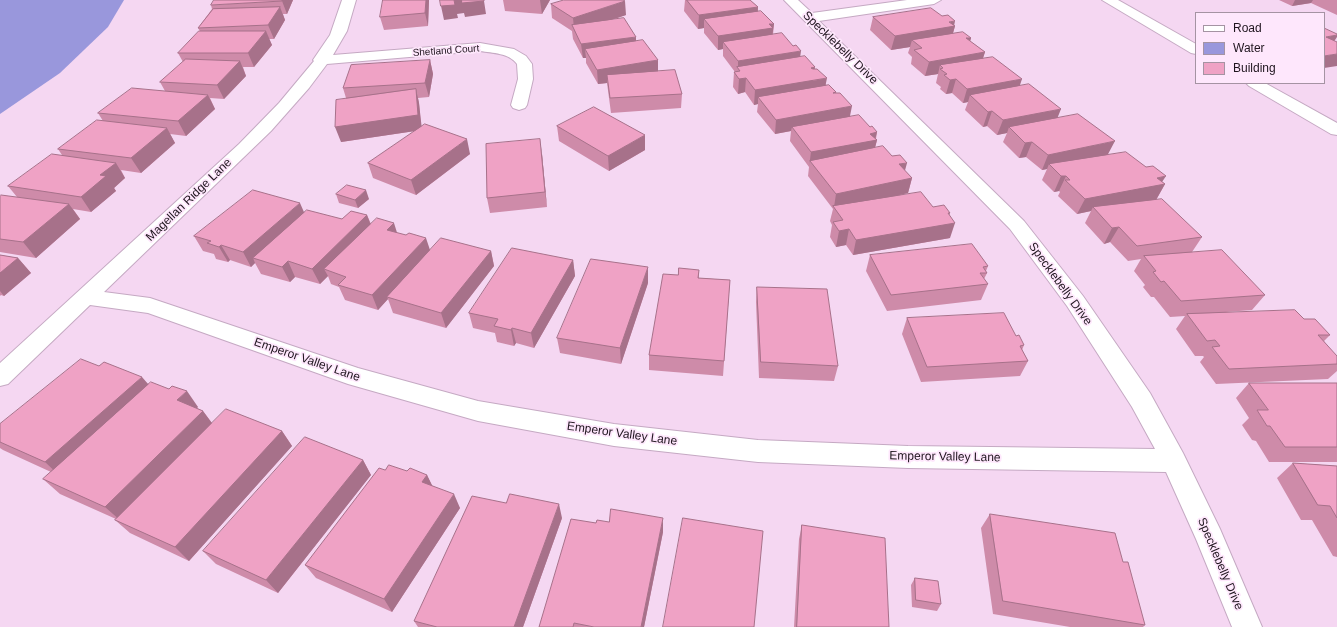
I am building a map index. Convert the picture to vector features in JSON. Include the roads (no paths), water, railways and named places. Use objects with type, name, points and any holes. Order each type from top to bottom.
[{"type":"street","name":"Magellan Ridge Lane","points":[[0,377],[87,297],[272,120],[335,40],[343,23],[349,0]]},
{"type":"street","name":"Specklebelly Drive","points":[[791,0],[860,67],[1017,225],[1080,308],[1141,400],[1174,461],[1210,538],[1247,627]]},
{"type":"street","points":[[809,18],[934,0]]},
{"type":"street","points":[[1109,0],[1195,49]]},
{"type":"street","name":"Shetland Court","points":[[320,60],[480,47],[514,53],[523,61],[526,69],[520,105]]},
{"type":"street","points":[[1256,84],[1337,130]]},
{"type":"street","name":"Emperor Valley Lane","points":[[87,297],[150,306],[356,377],[478,411],[614,435],[758,451],[908,457],[1174,461]]},
{"type":"water","points":[[0,0],[124,0],[108,27],[60,73],[0,114]]}]
